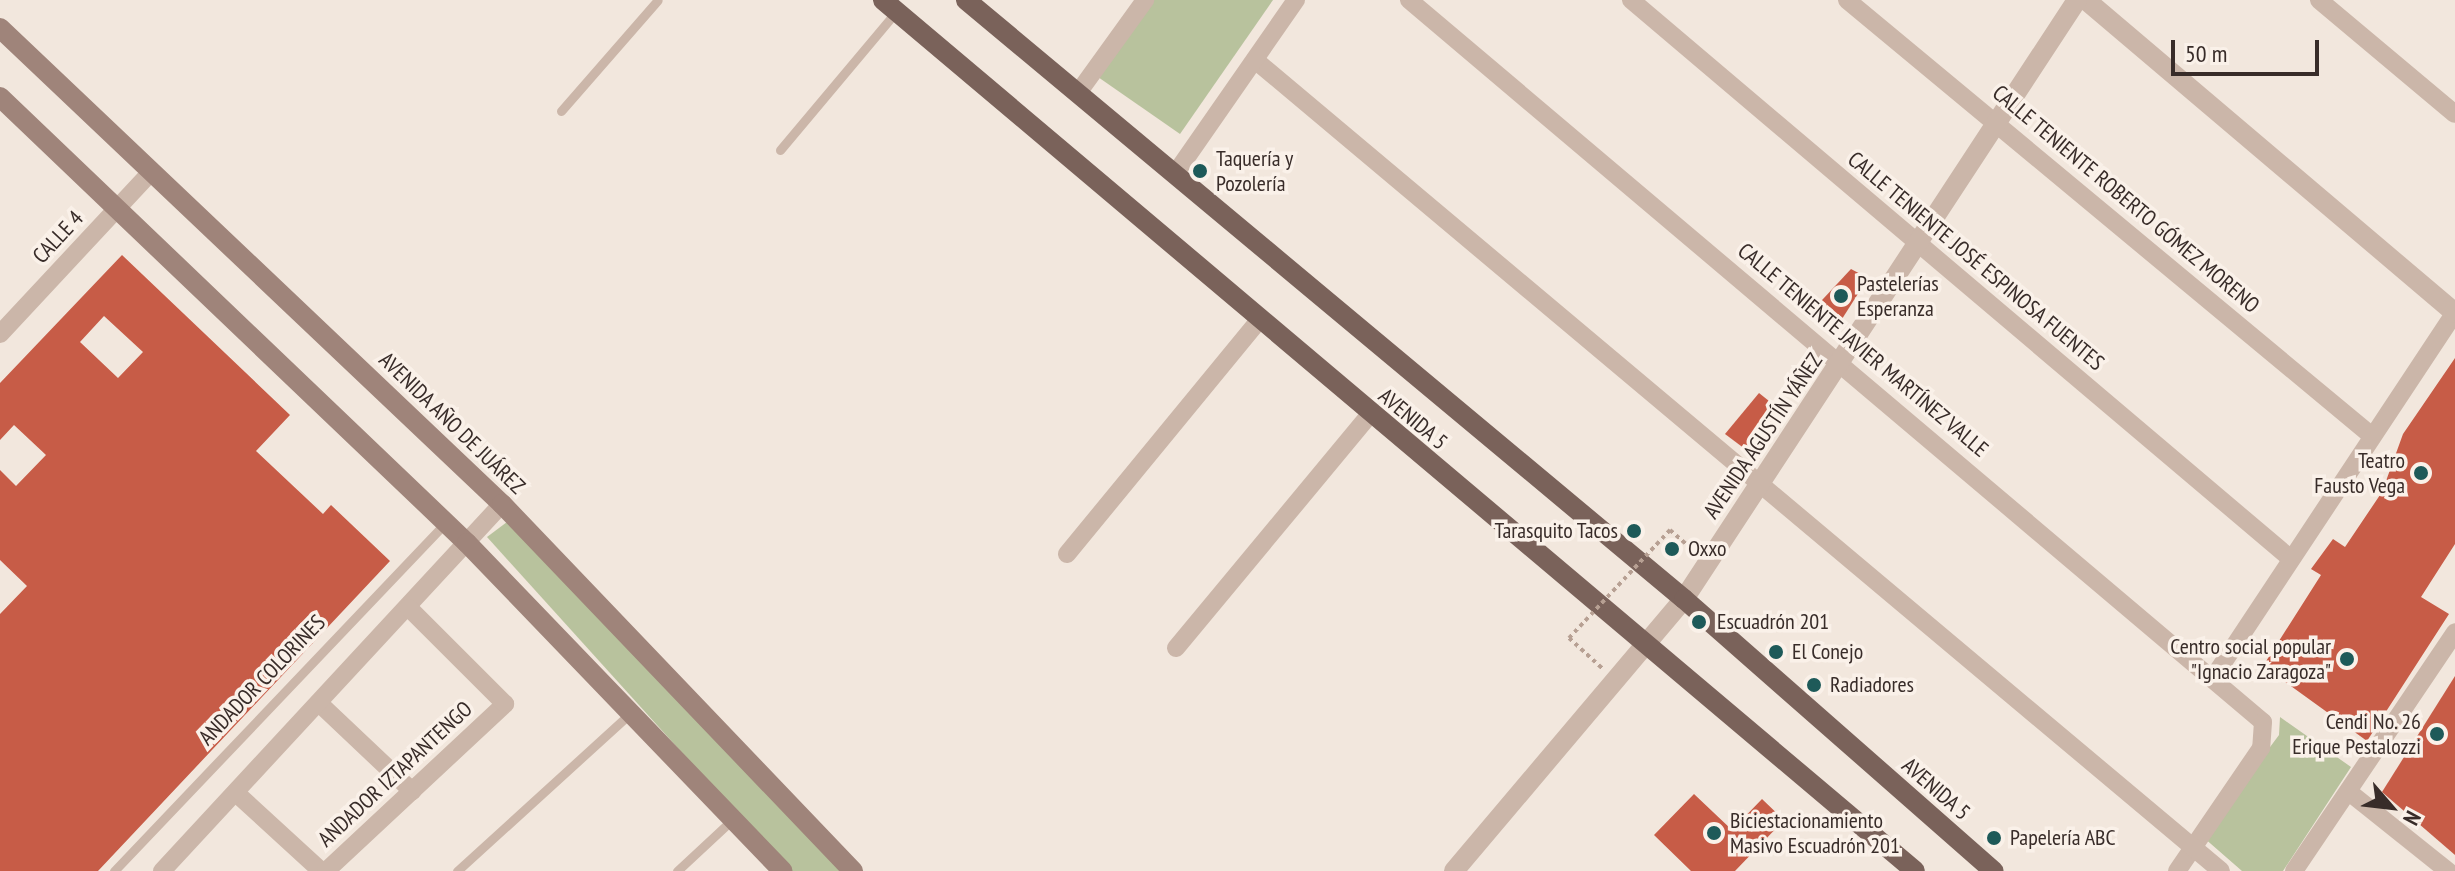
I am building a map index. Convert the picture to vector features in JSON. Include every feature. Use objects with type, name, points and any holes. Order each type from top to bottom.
[{"type":"main road","name":"AVENIDA 5","points":[[966,0],[1684,599],[1994,871]]},
{"type":"main road","name":"AVENIDA 5","points":[[890,6],[1915,871]]},
{"type":"main road","name":"AVENIDA AÑO DE JUÁREZ","points":[[0,28],[502,504],[853,871]]},
{"type":"main road","points":[[0,97],[446,522],[635,709],[783,871]]},
{"type":"street","points":[[1078,93],[1145,0]]},
{"type":"street","points":[[1175,174],[1296,0]]},
{"type":"street","name":"CALLE TENIENTE JAVIER MARTÍNEZ VALLE","points":[[1409,0],[1841,362],[2263,722],[2261,748],[2193,847]]},
{"type":"street","name":"CALLE TENIENTE JOSÉ ESPINOSA FUENTES","points":[[1631,0],[2290,558]]},
{"type":"street","name":"CALLE TENIENTE ROBERTO GÓMEZ MORENO","points":[[1847,0],[2372,436]]},
{"type":"street","name":"AVENIDA AGUSTÍN YÁÑEZ","points":[[1454,871],[1684,599],[1999,124],[2077,0]]},
{"type":"street","points":[[2086,0],[2455,313],[2213,678]]},
{"type":"street","points":[[2319,0],[2455,114]]},
{"type":"street","points":[[1255,60],[2221,871]]},
{"type":"street","name":"CALLE 4","points":[[0,334],[151,172]]},
{"type":"street","points":[[1067,554],[1259,320]]},
{"type":"street","points":[[1176,648],[1370,414]]},
{"type":"street","points":[[162,871],[409,608],[502,504]]},
{"type":"street","name":"ANDADOR IZTAPANTENGO","points":[[323,871],[505,704],[409,608]]},
{"type":"street","points":[[2294,871],[2455,632]]},
{"type":"street","points":[[320,704],[412,791]]},
{"type":"street","points":[[2349,792],[2448,871]]},
{"type":"street","points":[[236,793],[323,871]]},
{"type":"street","points":[[2177,871],[2193,847]]},
{"type":"lane","points":[[561,111],[658,0]]},
{"type":"lane","points":[[780,150],[890,6]]},
{"type":"lane","name":"ANDADOR COLORINES","points":[[114,871],[446,522]]},
{"type":"lane","points":[[457,871],[635,709]]},
{"type":"lane","points":[[677,871],[735,818]]},
{"type":"path","points":[[1608,672],[1569,638],[1670,530],[1695,553]]},
{"type":"green space","points":[[1151,0],[1273,0],[1180,134],[1098,77]]},
{"type":"green space","points":[[507,522],[843,871],[789,871],[487,537]]},
{"type":"green space","points":[[2280,717],[2351,767],[2283,871],[2242,871],[2203,837],[2279,735]]},
{"type":"building","points":[[122,255],[290,415],[256,451],[323,514],[331,505],[390,561],[98,871],[0,871],[0,614],[27,586],[0,560],[0,470],[16,486],[46,455],[14,425],[0,440],[0,383]],"holes":[[[104,316],[143,352],[118,378],[80,342]]]},
{"type":"building","name":"Pastelerías Esperanza","points":[[1851,269],[1868,278],[1835,330],[1809,314]]},
{"type":"building","points":[[2455,358],[2455,544],[2421,597],[2449,614],[2367,741],[2263,666],[2321,575],[2311,569],[2333,539],[2345,547],[2382,492],[2403,434]]},
{"type":"building","points":[[1759,393],[1784,413],[1757,458],[1725,434]]},
{"type":"building","name":"Cendi No. 26 Erique Pestalozzi","points":[[2455,676],[2455,855],[2382,792]]},
{"type":"building","name":"Biciestacionamiento Masivo Escuadrón 201","points":[[1694,794],[1732,830],[1762,799],[1784,820],[1735,871],[1691,871],[1654,835]]},
{"type":"place","name":"Taquería y Pozolería","points":[[1200,171]]},
{"type":"place","name":"Pastelerías Esperanza","points":[[1841,296]]},
{"type":"place","name":"Teatro Fausto Vega","points":[[2421,473]]},
{"type":"place","name":"Tarasquito Tacos","points":[[1634,531]]},
{"type":"place","name":"Oxxo","points":[[1672,549]]},
{"type":"place","name":"Escuadrón 201","points":[[1699,622]]},
{"type":"place","name":"El Conejo","points":[[1776,652]]},
{"type":"place","name":"Centro social popular \"Ignacio Zaragoza\"","points":[[2347,659]]},
{"type":"place","name":"Radiadores","points":[[1814,685]]},
{"type":"place","name":"Cendi No. 26 Erique Pestalozzi","points":[[2437,734]]},
{"type":"place","name":"Biciestacionamiento Masivo Escuadrón 201","points":[[1714,833]]},
{"type":"place","name":"Papelería ABC","points":[[1994,838]]}]
